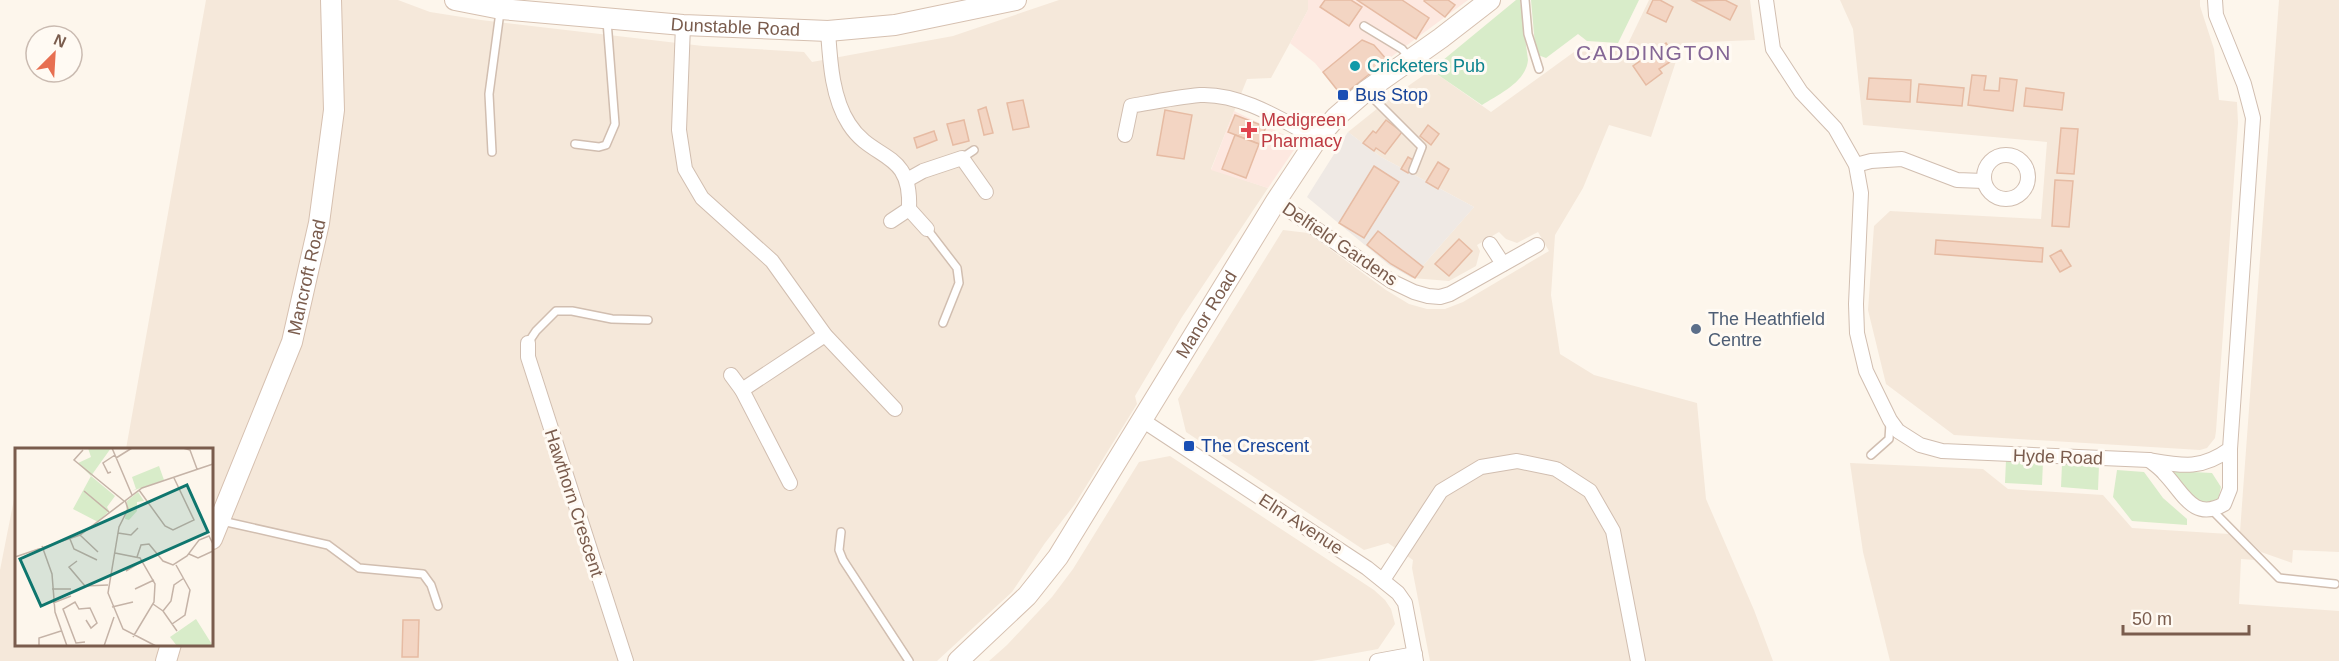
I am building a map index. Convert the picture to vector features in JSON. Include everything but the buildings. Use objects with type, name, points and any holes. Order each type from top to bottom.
[{"type":"street","name":"Mancroft Road","points":[[213,536],[292,342],[319,223],[334,110],[331,0]]},
{"type":"street","name":"Dunstable Road","points":[[455,0],[501,9],[606,19],[683,25],[828,31],[895,25],[1016,0]]},
{"type":"street","name":"Manor Road","points":[[958,661],[1027,596],[1058,557],[1276,201],[1317,139],[1336,117],[1366,91],[1490,0]]},
{"type":"street","name":"Hyde Road","points":[[1766,0],[1773,49],[1801,92],[1835,128],[1856,165],[1861,193],[1856,304],[1857,333],[1866,371],[1890,420],[1898,430],[1920,445],[1942,452],[2149,460],[2180,465],[2212,462],[2230,449]]},
{"type":"street","points":[[2149,460],[2164,473],[2189,503],[2213,511],[2224,504],[2230,489],[2230,449],[2253,118],[2244,84],[2216,15],[2215,0]]},
{"type":"street","points":[[683,25],[679,130],[685,169],[702,198],[772,261],[825,335],[895,409]]},
{"type":"street","points":[[828,31],[830,63],[842,112],[858,135],[899,167],[907,180],[909,209],[927,228]]},
{"type":"street","points":[[1125,135],[1131,106],[1202,95],[1235,100],[1276,117],[1317,139]]},
{"type":"street","points":[[907,180],[923,171],[962,158],[986,192]]},
{"type":"street","points":[[1856,165],[1871,161],[1902,159],[1956,180],[1984,181]]},
{"type":"street","name":"Delfield Gardens","points":[[1276,201],[1391,281],[1414,292],[1440,297],[1450,294],[1537,244]]},
{"type":"street","points":[[891,221],[909,209]]},
{"type":"street","points":[[1490,244],[1503,264]]},
{"type":"street","points":[[742,390],[825,335]]},
{"type":"street","name":"Hawthorn Crescent","points":[[528,343],[528,357],[626,661]]},
{"type":"street","points":[[731,375],[742,390],[790,483]]},
{"type":"street","name":"Elm Avenue","points":[[1142,420],[1383,580],[1398,593],[1405,603],[1415,658]]},
{"type":"street","points":[[1383,580],[1441,491],[1480,467],[1517,461],[1556,469],[1590,491],[1614,531],[1638,661]]},
{"type":"street","points":[[166,661],[171,646]]},
{"type":"street","points":[[1377,661],[1415,658]]},
{"type":"lane","points":[[1525,0],[1528,34],[1539,69]]},
{"type":"lane","points":[[492,152],[489,94],[501,9]]},
{"type":"lane","points":[[575,144],[599,147],[606,145],[615,124],[606,19]]},
{"type":"lane","points":[[1364,26],[1402,49],[1411,59]]},
{"type":"lane","points":[[1366,91],[1422,147],[1413,171]]},
{"type":"lane","points":[[962,158],[974,150]]},
{"type":"lane","points":[[927,228],[957,268],[959,283],[943,323]]},
{"type":"lane","points":[[528,343],[536,331],[556,311],[572,311],[612,319],[648,321]]},
{"type":"lane","points":[[1871,455],[1889,439],[1890,420]]},
{"type":"lane","points":[[2213,511],[2279,578],[2335,584]]},
{"type":"lane","points":[[219,520],[328,545],[359,568],[423,574],[431,585],[438,606]]},
{"type":"lane","points":[[841,532],[839,550],[843,560],[909,661]]},
{"type":"shaded area","points":[[206,0],[398,0],[430,12],[481,20],[703,46],[804,52],[812,62],[953,36],[1059,0],[1308,0],[1308,10],[1271,78],[1247,79],[1211,169],[1268,188],[1182,317],[1135,396],[1137,404],[1075,504],[1012,592],[937,661],[0,661],[0,570],[15,494],[15,646],[213,646],[213,448],[126,448]]},
{"type":"shaded area","points":[[1308,0],[1468,0],[1342,96],[1315,63],[1290,43],[1308,10]]},
{"type":"shaded area","points":[[1649,0],[1750,0],[1755,40],[1682,43],[1651,137],[1609,125],[1583,188],[1555,235],[1551,295],[1560,354],[1594,375],[1697,403],[1706,499],[1754,610],[1773,661],[1430,661],[1412,568],[1413,560],[1388,543],[1364,550],[1186,432],[1178,399],[1283,230],[1308,233],[1386,290],[1409,304],[1427,309],[1445,309],[1463,302],[1549,251],[1538,232],[1517,243],[1506,239],[1499,232],[1477,245],[1480,251],[1476,266],[1449,281],[1412,278],[1474,207],[1381,157],[1348,132],[1431,70],[1491,112],[1574,52],[1625,50]]},
{"type":"shaded area","points":[[1840,0],[2200,0],[2214,49],[2219,100],[2237,102],[2238,123],[2216,431],[2215,438],[2207,448],[2200,450],[1954,435],[1886,384],[1868,310],[1874,226],[1890,211],[2041,219],[2047,142],[1863,125],[1853,29]]},
{"type":"shaded area","points":[[2279,0],[2339,0],[2339,552],[2293,550],[2292,563],[2261,552],[2240,532]]},
{"type":"shaded area","points":[[1234,111],[1293,139],[1296,147],[1268,188],[1211,170]]},
{"type":"shaded area","points":[[1348,132],[1381,157],[1474,207],[1412,278],[1389,265],[1307,197]]},
{"type":"shaded area","points":[[1170,456],[1374,590],[1385,600],[1391,609],[1395,624],[1378,649],[1312,661],[989,661],[1052,597],[1073,569],[1139,462]]},
{"type":"shaded area","points":[[1850,463],[1983,469],[2008,489],[2103,495],[2132,528],[2229,534],[2255,560],[2241,559],[2239,604],[2339,611],[2339,661],[1890,661],[1863,552]]},
{"type":"green space","points":[[1516,0],[1520,0],[1528,60],[1526,68],[1511,87],[1482,105],[1431,70]]},
{"type":"green space","points":[[1531,0],[1639,0],[1618,43],[1587,41],[1578,34],[1546,58],[1538,55],[1535,45]]},
{"type":"green space","points":[[2006,460],[2043,461],[2042,485],[2005,483]]},
{"type":"green space","points":[[2062,464],[2099,465],[2098,490],[2061,487]]},
{"type":"green space","points":[[2117,470],[2144,472],[2163,498],[2187,519],[2187,525],[2132,521],[2113,497]]},
{"type":"green space","points":[[2174,471],[2212,473],[2221,487],[2217,504],[2191,501],[2174,478]]},
{"type":"place","name":"Cricketers Pub","points":[[1355,66]]},
{"type":"place","name":"Bus Stop","points":[[1343,95]]},
{"type":"place","name":"Medigreen Pharmacy","points":[[1249,130]]},
{"type":"place","name":"The Heathfield Centre","points":[[1696,329]]},
{"type":"place","name":"The Crescent","points":[[1189,446]]},
{"type":"district","name":"CADDINGTON","points":[[1654,52]]}]
